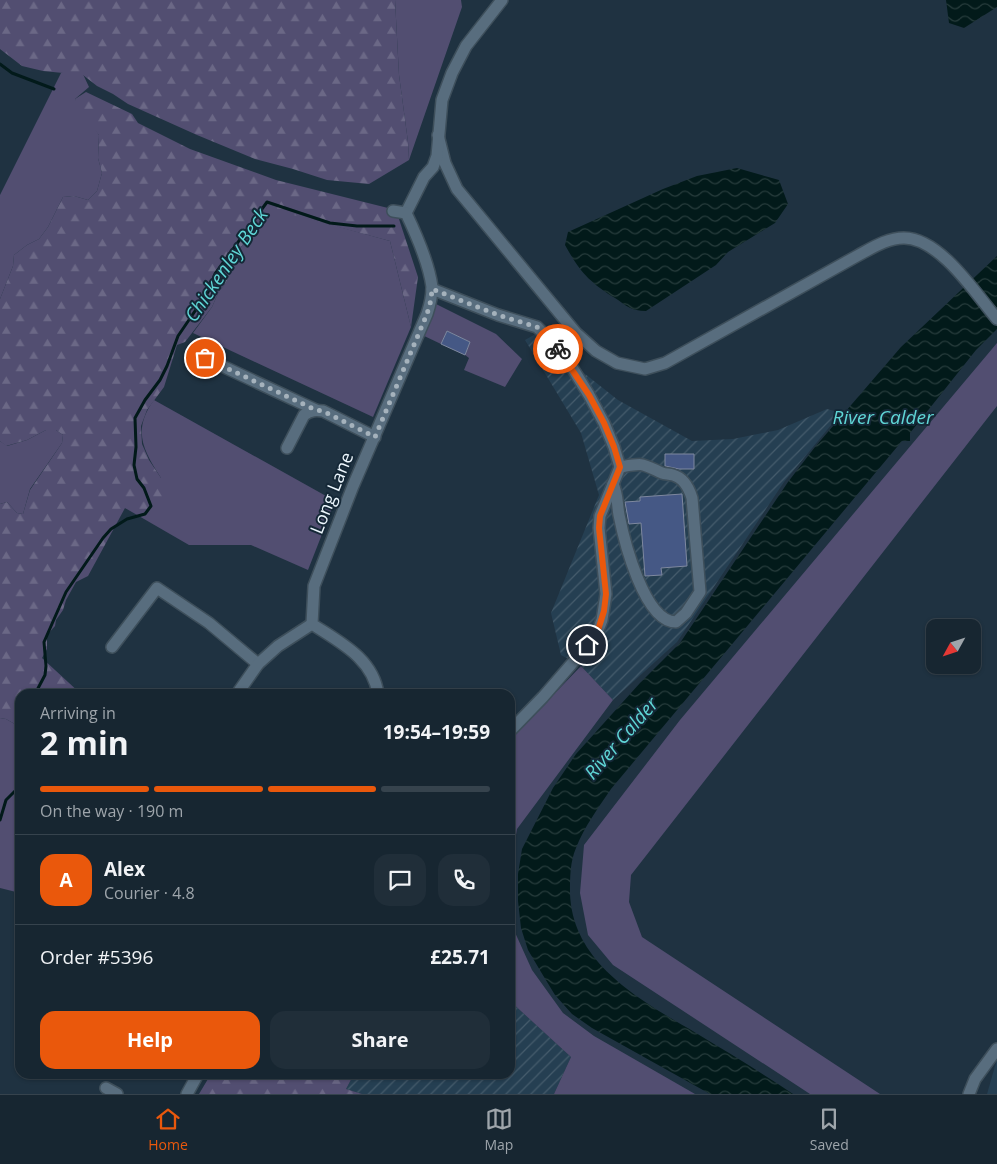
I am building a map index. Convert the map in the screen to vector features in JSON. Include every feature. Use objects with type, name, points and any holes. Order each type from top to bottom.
[{"type":"street","points":[[393,211],[406,212],[424,177],[433,167],[437,156],[442,100],[452,72],[466,46],[502,0]]},
{"type":"street","points":[[438,135],[444,163],[457,189],[576,333],[596,351],[618,363],[645,369],[666,363],[884,242],[903,238],[918,240],[938,252],[997,319]]},
{"type":"street","name":"Long Lane","points":[[312,624],[314,586],[353,486],[427,314],[431,300],[432,289],[429,271],[406,212]]},
{"type":"street","points":[[432,289],[498,315],[537,327],[553,343],[589,395],[604,423],[620,467],[600,516],[599,528],[606,594],[602,620],[598,630],[575,660],[515,727]]},
{"type":"street","points":[[205,358],[316,410]]},
{"type":"street","points":[[287,448],[304,414],[316,410],[323,411],[375,437]]},
{"type":"street","points":[[613,484],[617,493],[618,512],[624,537],[649,603],[665,620],[676,622],[686,613],[700,592],[690,489],[676,476],[663,473],[642,463],[620,467]]},
{"type":"street","points":[[112,647],[157,588],[209,623],[258,664]]},
{"type":"street","points":[[240,689],[258,664],[278,646],[312,624],[357,654],[372,674],[376,689]]},
{"type":"street","points":[[969,1094],[974,1078],[997,1049]]},
{"type":"street","points":[[187,1094],[193,1079]]},
{"type":"shaded area","points":[[548,327],[580,370],[618,400],[692,441],[733,439],[778,430],[827,409],[841,413],[784,482],[677,642],[613,700],[581,666],[561,655],[551,613],[599,495],[581,433],[525,340]]},
{"type":"shaded area","points":[[515,1006],[571,1057],[554,1094],[362,1094],[346,1089],[351,1079],[515,1079]]},
{"type":"shaded area","points":[[997,1059],[997,1094],[987,1094]]},
{"type":"green space","points":[[0,0],[395,0],[399,75],[409,160],[369,184],[327,180],[255,159],[128,104],[97,86],[83,75],[43,71],[22,66],[0,49]]},
{"type":"green space","points":[[395,0],[461,0],[462,7],[409,160],[399,75]]},
{"type":"green space","points":[[82,72],[89,87],[75,99],[99,135],[98,158],[102,173],[97,191],[88,200],[74,196],[63,197],[48,227],[39,239],[14,255],[13,266],[0,299],[0,195],[61,73]]},
{"type":"green space","points":[[86,92],[132,114],[138,123],[190,149],[276,180],[396,210],[418,277],[411,327],[390,241],[267,208],[238,252],[226,283],[219,291],[212,307],[185,342],[177,345],[164,387],[147,410],[141,426],[142,444],[149,460],[161,478],[163,500],[153,508],[141,512],[125,508],[88,576],[76,582],[63,610],[56,620],[55,626],[47,635],[47,649],[42,658],[76,689],[15,689],[15,724],[0,718],[0,504],[7,502],[17,513],[23,514],[30,490],[62,443],[63,435],[56,430],[46,430],[27,440],[6,446],[0,441],[0,299],[13,266],[14,255],[39,239],[48,227],[63,197],[74,196],[88,200],[97,191],[102,173],[98,158],[99,135],[80,113],[75,99]]},
{"type":"green space","points":[[267,207],[390,241],[411,327],[373,417],[193,333],[212,307],[219,291],[226,283],[238,252]]},
{"type":"green space","points":[[434,303],[496,334],[522,359],[505,387],[464,370],[469,358],[465,355],[470,342],[447,331],[441,344],[420,334]]},
{"type":"green space","points":[[997,343],[997,406],[631,875],[629,902],[642,937],[880,1094],[810,1094],[613,965],[588,935],[580,893],[584,845],[680,720]]},
{"type":"green space","points":[[154,400],[335,501],[308,570],[251,545],[189,545],[125,508],[161,478],[149,458],[142,440],[143,421]]},
{"type":"green space","points":[[46,430],[56,430],[63,435],[62,443],[30,489],[23,514],[17,513],[7,502],[0,504],[0,441],[7,446],[27,440]]},
{"type":"green space","points":[[581,666],[613,700],[517,829],[515,841],[515,735]]},
{"type":"green space","points":[[0,718],[15,724],[15,892],[0,888]]},
{"type":"green space","points":[[515,932],[532,970],[563,1013],[594,1036],[695,1094],[554,1094],[571,1057],[515,1006]]},
{"type":"green space","points":[[208,1079],[351,1079],[346,1089],[362,1094],[199,1094]]},
{"type":"water","points":[[946,0],[997,0],[997,7],[964,28],[949,23]]},
{"type":"water","points":[[737,168],[779,180],[788,204],[775,223],[728,252],[716,265],[646,311],[629,308],[598,287],[575,262],[565,245],[568,232],[663,189],[697,176]]},
{"type":"water","name":"River Calder","points":[[997,256],[997,329],[976,350],[910,433],[910,441],[902,441],[611,789],[587,825],[574,853],[570,893],[574,918],[583,940],[597,960],[614,978],[654,1008],[793,1094],[710,1094],[592,1028],[572,1014],[555,995],[528,950],[521,928],[518,874],[522,849],[553,788],[576,754],[640,683],[680,643],[788,482],[815,447],[901,347]]},
{"type":"building","points":[[447,331],[470,342],[465,355],[441,344]]},
{"type":"building","points":[[665,454],[694,454],[694,469],[679,469],[665,466]]},
{"type":"building","points":[[682,494],[687,566],[661,568],[662,575],[645,576],[641,523],[629,524],[625,502],[640,501],[640,497]]},
{"type":"waterway","points":[[0,64],[12,73],[54,89]]},
{"type":"waterway","name":"Chickenley Beck","points":[[38,689],[45,675],[44,642],[66,592],[111,529],[127,519],[145,514],[151,506],[144,488],[137,479],[134,465],[136,447],[135,418],[145,400],[160,380],[178,336],[208,292],[215,274],[267,202],[330,223],[357,226],[394,226]]},
{"type":"waterway","name":"Chickenley Beck","points":[[0,820],[6,800],[15,791]]},
{"type":"way so far","points":[[205,358],[316,410],[323,411],[375,437],[427,314],[432,289],[498,315],[537,327],[558,349]]},
{"type":"route","points":[[558,349],[568,361],[604,423],[620,467],[600,516],[599,528],[606,594],[602,620],[598,630],[587,645]]}]
